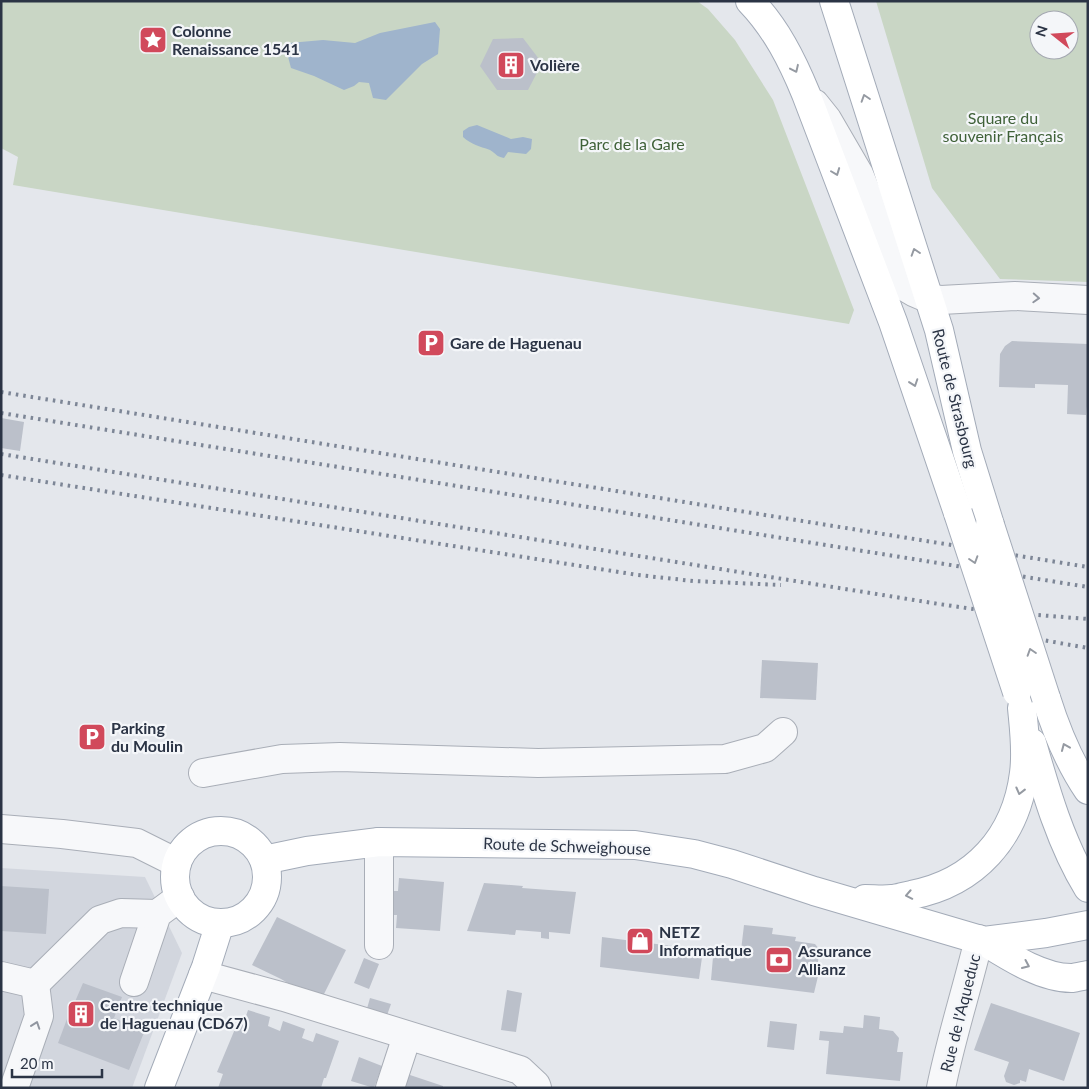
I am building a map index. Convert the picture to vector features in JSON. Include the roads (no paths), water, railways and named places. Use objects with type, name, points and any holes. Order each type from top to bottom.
[{"type":"main road","name":"Route de Strasbourg","points":[[750,1],[782,44],[794,65],[806,94],[893,322],[958,513],[1028,699],[1053,719],[1070,760],[1088,790]]},
{"type":"main road","name":"Route de Strasbourg","points":[[773,1],[782,44]]},
{"type":"main road","name":"Route de Strasbourg","points":[[834,1],[939,330],[967,450],[990,525],[1046,789],[1066,844],[1088,888]]},
{"type":"main road","points":[[814,891],[861,898],[894,899],[933,890],[972,869],[1002,838],[1014,813],[1024,771],[1024,735],[1028,699]]},
{"type":"main road","name":"Route de Strasbourg","points":[[1046,789],[1088,845]]},
{"type":"main road","points":[[229,831],[243,836],[255,846],[264,860],[267,873],[266,888],[260,902],[250,914],[236,921],[220,923],[207,921],[194,914],[180,897],[175,877],[178,863],[183,851],[191,842],[202,835],[229,831]]},
{"type":"main road","name":"Route de Schweighouse","points":[[264,860],[307,850],[379,842],[635,845],[694,854],[732,864],[814,891],[981,940],[1027,966],[1044,972],[1073,978],[1088,974]]},
{"type":"main road","points":[[159,1088],[203,975],[220,923]]},
{"type":"main road","points":[[981,940],[1046,933],[1088,925]]},
{"type":"street","points":[[806,94],[827,119],[860,174],[905,287],[916,295],[929,299],[960,300],[1015,296],[1088,300]]},
{"type":"street","points":[[203,773],[282,758],[340,757],[538,763],[725,759],[765,748],[783,732]]},
{"type":"street","points":[[1,829],[137,843],[178,863]]},
{"type":"street","points":[[379,842],[379,945]]},
{"type":"street","points":[[134,982],[157,914],[180,897]]},
{"type":"street","points":[[35,984],[100,920],[121,913],[157,914]]},
{"type":"street","name":"Rue de l'Aqueduc","points":[[941,1088],[955,1028],[981,940]]},
{"type":"street","points":[[203,975],[284,997],[520,1070],[537,1088]]},
{"type":"street","points":[[1,976],[35,984]]},
{"type":"street","points":[[14,1088],[39,1016],[35,984]]},
{"type":"street","points":[[390,1088],[407,1036]]},
{"type":"water","points":[[435,22],[440,29],[438,54],[422,64],[386,100],[373,98],[369,83],[359,82],[344,90],[291,68],[287,53],[289,43],[323,40],[355,43],[380,33]]},
{"type":"water","points":[[477,125],[511,139],[523,137],[532,139],[531,149],[526,154],[508,152],[504,158],[499,156],[490,150],[473,144],[463,137],[463,131]]},
{"type":"railway","points":[[1,392],[1088,567]]},
{"type":"railway","points":[[1,413],[1088,587]]},
{"type":"railway","points":[[1,454],[939,604],[987,611],[1088,619]]},
{"type":"railway","points":[[1,475],[638,575],[693,581],[781,585]]},
{"type":"railway","points":[[1031,638],[1088,648]]},
{"type":"place","name":"Colonne Renaissance 1541","points":[[153,40]]},
{"type":"place","name":"Volière","points":[[511,65]]},
{"type":"place","name":"Gare de Haguenau","points":[[431,343]]},
{"type":"place","name":"Parking du Moulin","points":[[92,737]]},
{"type":"place","name":"NETZ Informatique","points":[[640,941]]},
{"type":"place","name":"Assurance Allianz","points":[[779,960]]},
{"type":"place","name":"Centre technique de Haguenau (CD67)","points":[[81,1014]]},
{"type":"park label","name":"Square du souvenir Français","points":[[1003,127]]},
{"type":"park label","name":"Parc de la Gare","points":[[632,144]]}]
